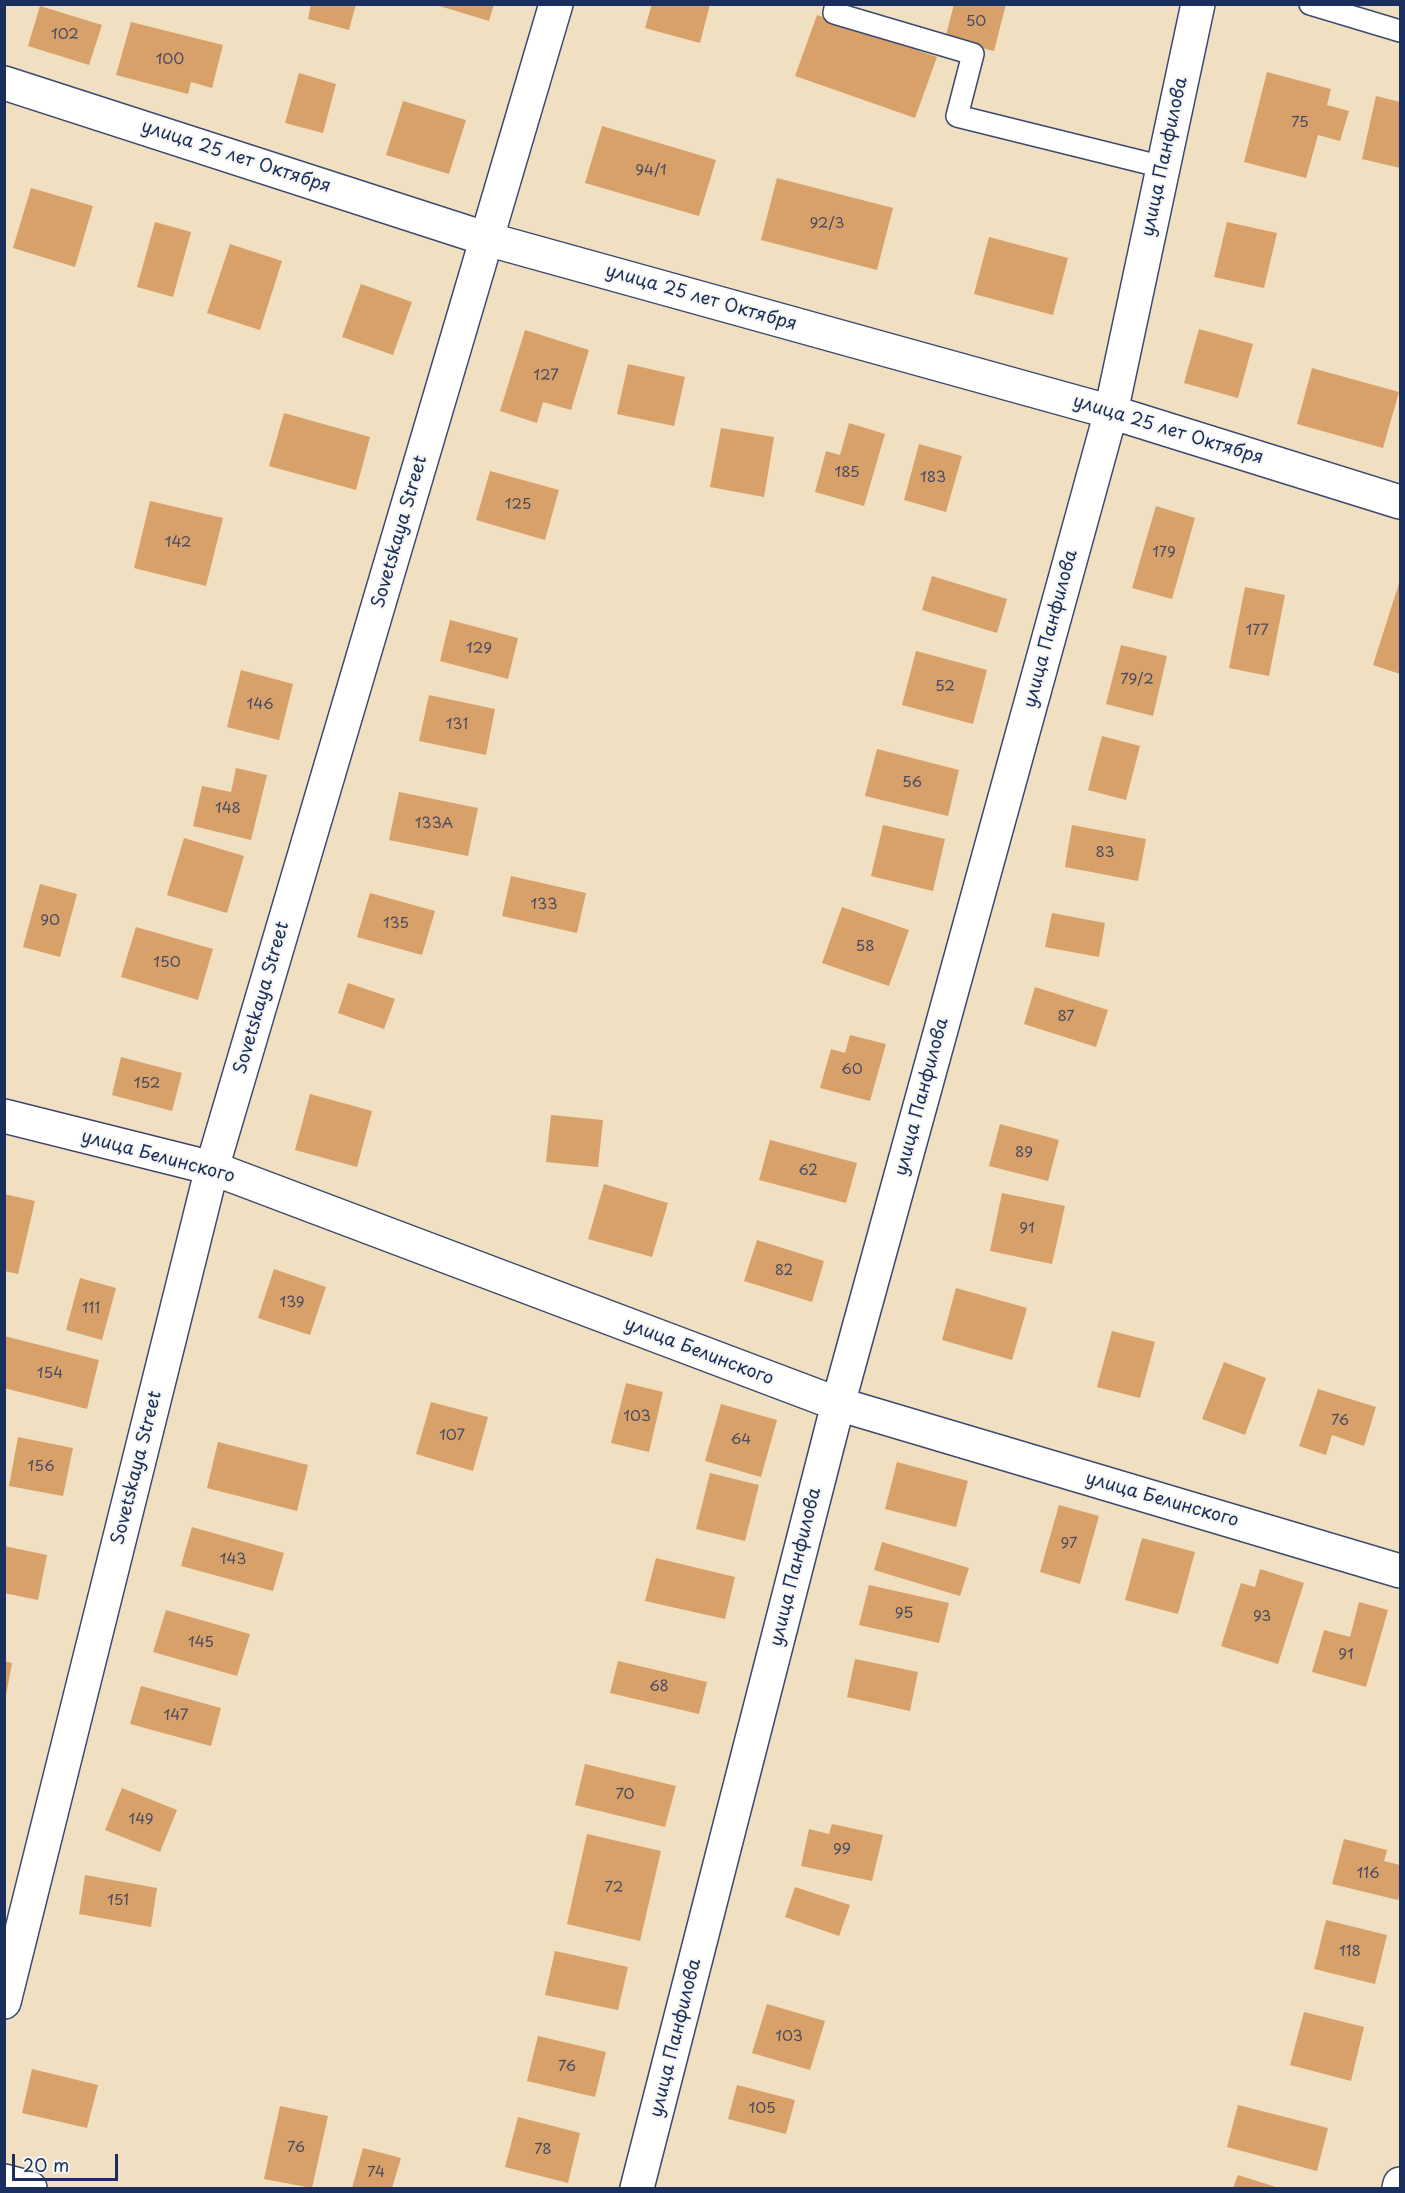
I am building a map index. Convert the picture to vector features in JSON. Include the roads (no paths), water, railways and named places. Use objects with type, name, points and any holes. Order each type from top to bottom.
[{"type":"street","name":"Sovetskaya Street","points":[[4,2002],[212,1168],[556,4]]},
{"type":"street","name":"улица Панфилова","points":[[637,2188],[838,1404],[1111,412],[1198,4]]},
{"type":"street","name":"улица 25 лет Октября","points":[[4,82],[487,239],[1111,412],[1401,502]]},
{"type":"street","name":"улица Белинского","points":[[4,1116],[212,1168],[838,1404],[1401,1571]]},
{"type":"street","points":[[4,2181],[30,2188]]},
{"type":"street","points":[[1399,2188],[1401,2184]]},
{"type":"lane","points":[[836,4],[834,13],[973,54],[957,116],[1163,167]]},
{"type":"lane","points":[[1310,4],[1401,31]]}]
